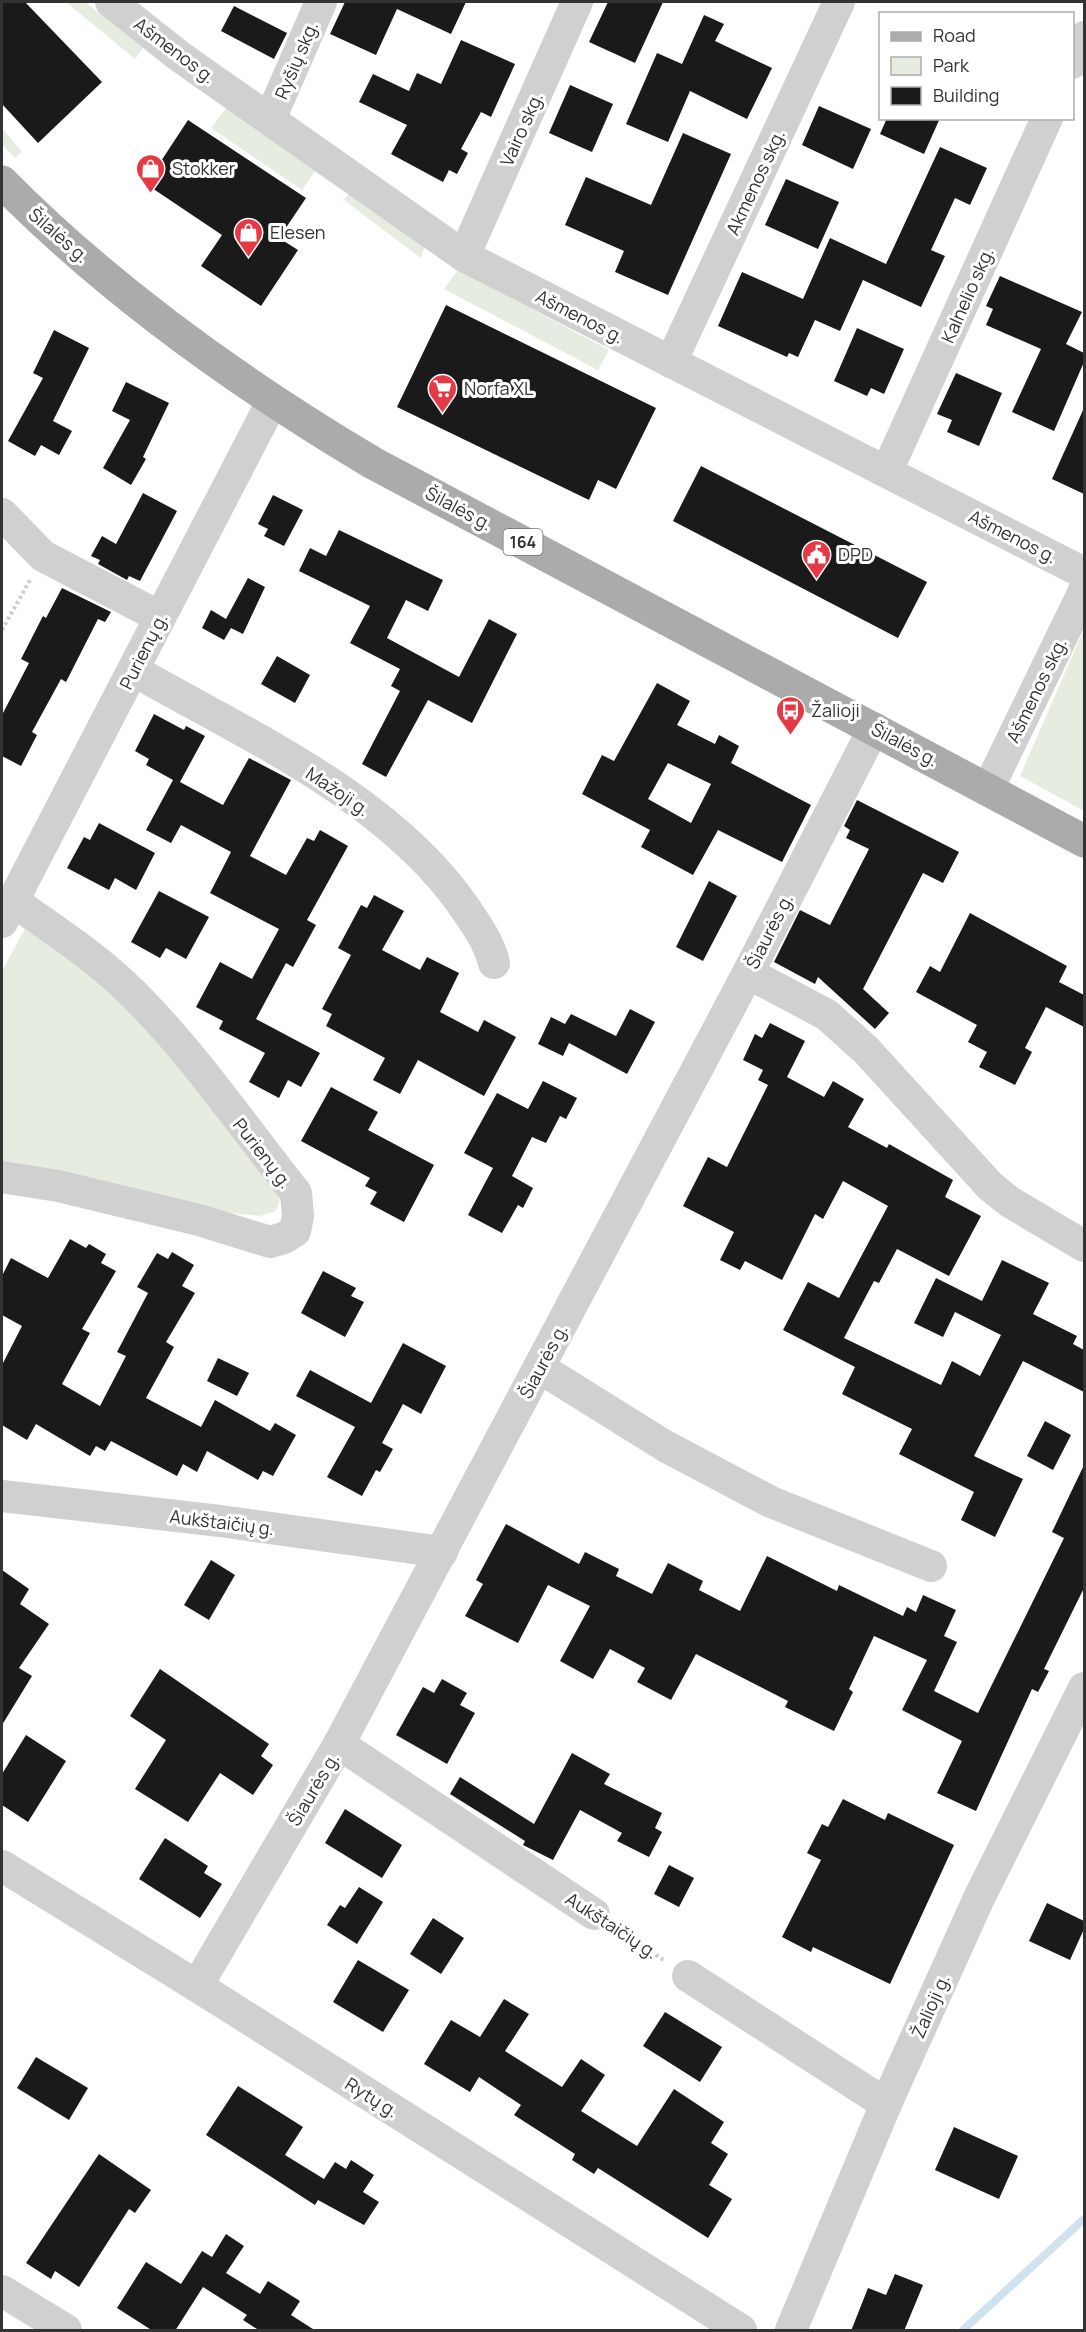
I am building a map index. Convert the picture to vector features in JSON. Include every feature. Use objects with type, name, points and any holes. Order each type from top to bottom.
[{"type":"main road","name":"Šilalės g.","points":[[2,182],[25,206],[143,307],[273,400],[373,463],[1084,841]]},
{"type":"street","name":"Ašmenos g.","points":[[111,2],[179,56],[464,256],[1084,573]]},
{"type":"street","name":"Ryšių skg.","points":[[270,119],[321,2]]},
{"type":"street","name":"Vairo skg.","points":[[464,256],[577,2]]},
{"type":"street","name":"Akmenos skg.","points":[[671,362],[839,2]]},
{"type":"street","points":[[1074,59],[1084,37]]},
{"type":"street","name":"Kalnelio skg.","points":[[887,471],[1046,120]]},
{"type":"street","name":"Purienų g.","points":[[2,1177],[58,1186],[188,1217],[270,1242],[284,1238],[295,1231],[298,1216],[296,1194],[164,1027],[122,984],[84,951],[7,911],[273,400]]},
{"type":"street","points":[[2,514],[43,556],[160,617]]},
{"type":"street","name":"Ašmenos skg.","points":[[988,789],[1084,591]]},
{"type":"street","name":"Mažoji g.","points":[[133,670],[341,789],[390,827],[429,864],[459,898],[489,944],[494,963]]},
{"type":"street","name":"Šiaurės g.","points":[[197,1986],[339,1744],[748,973],[874,728]]},
{"type":"street","points":[[748,973],[827,1015],[866,1050],[990,1186],[1010,1202],[1084,1246]]},
{"type":"street","points":[[540,1368],[665,1446],[771,1502],[932,1566]]},
{"type":"street","name":"Aukštaičių g.","points":[[2,1496],[220,1521],[442,1551]]},
{"type":"street","name":"Žalioji g.","points":[[791,2331],[886,2104],[979,1898],[1084,1688]]},
{"type":"street","name":"Aukštaičių g.","points":[[339,1744],[594,1914]]},
{"type":"street","name":"Rytų g.","points":[[2,1866],[197,1986],[741,2331]]},
{"type":"street","points":[[688,1976],[886,2104]]},
{"type":"street","points":[[2,2291],[66,2331]]},
{"type":"path","points":[[2,630],[43,556]]},
{"type":"path","name":"Aukštaičių g.","points":[[594,1914],[688,1976]]},
{"type":"green space","points":[[66,2],[85,2],[143,48],[135,59]]},
{"type":"green space","points":[[227,107],[317,168],[302,190],[211,128]]},
{"type":"green space","points":[[2,129],[22,151],[15,158],[2,144]]},
{"type":"green space","points":[[351,191],[425,245],[421,258],[344,200]]},
{"type":"green space","points":[[458,270],[609,350],[598,370],[444,289]]},
{"type":"green space","points":[[1084,629],[1084,811],[1020,776]]},
{"type":"green space","points":[[28,923],[96,973],[153,1029],[200,1084],[243,1142],[280,1199],[276,1211],[260,1216],[212,1211],[2,1163],[2,971]]},
{"type":"building","points":[[2,2],[25,2],[102,82],[38,143],[2,104]]},
{"type":"building","points":[[345,2],[466,2],[451,34],[397,9],[376,55],[330,34]]},
{"type":"building","points":[[608,2],[663,2],[635,63],[589,42]]},
{"type":"building","points":[[234,6],[287,33],[274,59],[221,31]]},
{"type":"building","points":[[704,15],[724,24],[715,41],[772,68],[747,119],[690,91],[668,142],[626,124],[657,53],[682,64]]},
{"type":"building","points":[[461,40],[515,64],[491,117],[481,112],[461,149],[468,153],[457,174],[449,170],[443,182],[391,154],[407,125],[359,102],[373,74],[409,91],[417,73],[441,84]]},
{"type":"building","points":[[570,85],[613,104],[592,152],[549,133]]},
{"type":"building","points":[[819,106],[871,129],[853,169],[802,145]]},
{"type":"building","points":[[188,120],[306,198],[279,238],[298,250],[261,306],[201,266],[222,235],[146,184]]},
{"type":"building","points":[[886,120],[939,120],[924,154],[880,134]]},
{"type":"building","points":[[683,133],[731,154],[668,295],[615,272],[624,251],[565,225],[586,177],[651,205]]},
{"type":"building","points":[[940,147],[987,168],[970,205],[955,198],[931,250],[945,256],[921,307],[863,280],[840,331],[815,320],[798,357],[789,353],[787,357],[718,326],[742,272],[803,299],[830,238],[886,264]]},
{"type":"building","points":[[786,179],[839,202],[818,249],[765,225]]},
{"type":"building","points":[[1000,276],[1082,312],[1066,344],[1084,353],[1084,362],[1054,431],[1012,412],[1041,349],[986,325],[993,309],[986,306]]},
{"type":"building","points":[[446,305],[656,408],[616,489],[598,480],[589,500],[397,407]]},
{"type":"building","points":[[857,328],[904,349],[884,394],[871,388],[867,396],[834,381]]},
{"type":"building","points":[[54,330],[89,348],[53,421],[72,431],[59,455],[41,445],[35,456],[8,441],[43,378],[33,373]]},
{"type":"building","points":[[956,373],[1002,393],[979,446],[947,432],[952,420],[937,414]]},
{"type":"building","points":[[126,382],[169,403],[143,457],[146,459],[131,485],[103,468],[130,420],[112,411]]},
{"type":"building","points":[[1084,408],[1084,494],[1052,479]]},
{"type":"building","points":[[701,466],[927,582],[898,638],[673,521]]},
{"type":"building","points":[[143,493],[177,511],[140,581],[129,576],[127,580],[98,564],[100,560],[91,556],[102,536],[116,544]]},
{"type":"building","points":[[273,495],[303,510],[284,546],[264,536],[268,529],[258,524]]},
{"type":"building","points":[[339,530],[443,580],[428,611],[406,600],[387,638],[459,677],[489,619],[517,634],[472,723],[428,700],[386,777],[362,764],[400,691],[391,686],[400,669],[350,643],[370,606],[299,571],[310,548],[326,556]]},
{"type":"building","points":[[248,578],[265,587],[243,634],[231,628],[224,640],[202,628],[211,610],[226,619]]},
{"type":"building","points":[[62,588],[111,612],[105,622],[98,619],[66,682],[61,679],[32,732],[37,735],[21,766],[2,756],[2,715],[29,663],[21,659],[43,616],[46,618]]},
{"type":"building","points":[[277,656],[310,675],[295,703],[261,684]]},
{"type":"building","points":[[657,683],[690,701],[677,725],[715,744],[719,735],[739,746],[731,763],[811,805],[782,862],[718,830],[693,875],[641,847],[650,830],[582,794],[602,755],[614,761]],"holes":[[[668,763],[711,784],[691,823],[648,799]]]},
{"type":"building","points":[[154,714],[184,730],[186,726],[205,736],[180,782],[223,805],[249,758],[291,780],[250,856],[286,875],[307,838],[314,841],[320,830],[348,846],[307,920],[316,925],[293,967],[286,963],[256,1019],[320,1053],[301,1087],[288,1080],[279,1098],[249,1082],[265,1053],[219,1029],[223,1021],[196,1007],[220,962],[252,979],[279,929],[210,893],[231,852],[181,825],[171,843],[146,830],[173,780],[146,765],[149,759],[135,751]]},
{"type":"building","points":[[857,800],[959,852],[943,883],[923,873],[863,989],[889,1013],[875,1029],[818,977],[815,984],[774,962],[800,910],[830,925],[869,849],[846,838],[850,830],[844,826]]},
{"type":"building","points":[[99,823],[155,853],[136,890],[115,878],[109,890],[67,868],[84,837],[90,840]]},
{"type":"building","points":[[709,881],[737,896],[703,961],[676,947]]},
{"type":"building","points":[[159,891],[209,917],[186,959],[166,948],[160,958],[131,942]]},
{"type":"building","points":[[374,895],[404,911],[382,950],[420,970],[427,957],[459,973],[440,1012],[478,1032],[484,1020],[516,1037],[484,1096],[418,1060],[400,1094],[373,1080],[385,1058],[326,1026],[332,1014],[322,1009],[351,955],[338,948],[361,905],[367,908]]},
{"type":"building","points":[[970,913],[1067,966],[1059,982],[1084,995],[1084,1027],[1046,1007],[1025,1048],[1032,1052],[1015,1085],[979,1067],[987,1052],[968,1042],[977,1025],[916,992],[930,966],[940,972]]},
{"type":"building","points":[[630,1009],[655,1022],[627,1074],[569,1043],[563,1056],[538,1044],[551,1017],[565,1024],[571,1014],[616,1036]]},
{"type":"building","points":[[770,1023],[805,1041],[787,1077],[824,1097],[833,1081],[864,1099],[848,1127],[887,1148],[889,1144],[953,1180],[945,1197],[981,1216],[949,1276],[897,1249],[879,1283],[874,1281],[844,1338],[941,1385],[952,1361],[980,1376],[1001,1335],[955,1312],[943,1337],[914,1323],[936,1278],[982,1301],[1002,1260],[1049,1283],[1033,1314],[1077,1336],[1073,1344],[1084,1350],[1084,1392],[1023,1361],[974,1456],[1023,1479],[995,1537],[961,1520],[974,1492],[899,1454],[912,1429],[842,1394],[855,1367],[783,1330],[808,1282],[839,1298],[888,1206],[843,1181],[823,1219],[815,1214],[782,1280],[745,1261],[740,1270],[720,1260],[734,1232],[683,1206],[708,1157],[727,1167],[768,1085],[758,1080],[763,1070],[743,1060],[755,1034],[762,1038]]},
{"type":"building","points":[[543,1081],[577,1098],[566,1119],[560,1116],[546,1143],[532,1137],[512,1176],[533,1188],[523,1208],[518,1205],[502,1233],[468,1215],[493,1168],[464,1153],[497,1093],[528,1109]]},
{"type":"building","points":[[331,1087],[378,1112],[368,1130],[434,1165],[404,1222],[370,1204],[377,1192],[365,1186],[370,1178],[301,1141]]},
{"type":"building","points":[[70,1239],[86,1248],[89,1244],[106,1254],[101,1263],[116,1271],[82,1329],[90,1333],[62,1384],[100,1406],[126,1356],[117,1352],[148,1293],[137,1287],[157,1253],[168,1259],[172,1252],[194,1265],[182,1286],[195,1293],[166,1342],[174,1347],[146,1398],[201,1427],[215,1400],[270,1431],[275,1423],[296,1435],[273,1476],[263,1471],[258,1480],[207,1451],[197,1472],[183,1464],[177,1476],[111,1441],[105,1451],[96,1446],[90,1456],[36,1424],[27,1440],[2,1425],[2,1365],[22,1326],[2,1315],[2,1276],[11,1258],[48,1278]]},
{"type":"building","points":[[323,1271],[356,1288],[351,1296],[364,1302],[345,1337],[301,1313]]},
{"type":"building","points":[[403,1343],[446,1366],[421,1414],[403,1404],[382,1443],[393,1449],[380,1472],[376,1470],[362,1496],[327,1477],[355,1427],[296,1396],[310,1370],[371,1403]]},
{"type":"building","points":[[218,1358],[249,1373],[237,1396],[207,1381]]},
{"type":"building","points":[[1045,1421],[1071,1435],[1053,1470],[1027,1456]]},
{"type":"building","points":[[1084,1465],[1084,1588],[1044,1669],[1049,1671],[1038,1692],[1032,1689],[976,1811],[937,1793],[962,1741],[902,1710],[927,1660],[874,1636],[849,1689],[853,1692],[834,1731],[785,1707],[788,1701],[696,1654],[671,1700],[637,1682],[645,1668],[610,1649],[593,1679],[560,1661],[590,1606],[548,1585],[518,1643],[465,1616],[483,1584],[476,1580],[506,1524],[579,1564],[585,1552],[619,1569],[616,1576],[652,1594],[668,1563],[703,1581],[699,1590],[740,1611],[767,1556],[837,1591],[839,1585],[903,1616],[907,1607],[916,1612],[923,1595],[956,1610],[944,1636],[957,1642],[934,1691],[978,1713],[1064,1538],[1052,1532]]},
{"type":"building","points":[[211,1560],[235,1575],[209,1620],[184,1605]]},
{"type":"building","points":[[2,1570],[29,1589],[20,1604],[49,1624],[19,1668],[32,1676],[2,1725]]},
{"type":"building","points":[[160,1669],[269,1744],[261,1756],[273,1765],[253,1795],[220,1773],[188,1822],[135,1789],[166,1740],[130,1716]]},
{"type":"building","points":[[442,1679],[467,1693],[460,1705],[475,1713],[447,1764],[396,1735],[423,1687],[434,1693]]},
{"type":"building","points":[[26,1735],[66,1761],[28,1822],[2,1805],[2,1774]]},
{"type":"building","points":[[572,1753],[610,1774],[604,1784],[662,1813],[655,1828],[662,1832],[649,1857],[617,1841],[622,1833],[580,1810],[553,1860],[523,1845],[525,1841],[450,1794],[460,1777],[534,1824]]},
{"type":"building","points":[[843,1799],[885,1820],[888,1813],[954,1845],[890,1984],[813,1947],[811,1952],[782,1937],[821,1860],[807,1853],[822,1824],[828,1827]]},
{"type":"building","points":[[345,1809],[402,1845],[382,1878],[325,1843]]},
{"type":"building","points":[[165,1838],[208,1866],[204,1873],[222,1884],[200,1918],[139,1879]]},
{"type":"building","points":[[669,1865],[694,1878],[679,1907],[654,1894]]},
{"type":"building","points":[[359,1887],[383,1902],[357,1944],[327,1925],[340,1905],[345,1908]]},
{"type":"building","points":[[1047,1903],[1084,1921],[1084,1929],[1070,1960],[1029,1941]]},
{"type":"building","points":[[433,1918],[464,1938],[441,1974],[410,1954]]},
{"type":"building","points":[[358,1960],[409,1990],[383,2032],[333,2002]]},
{"type":"building","points":[[504,1999],[529,2014],[505,2051],[562,2087],[581,2059],[605,2075],[581,2111],[637,2146],[674,2089],[724,2122],[711,2143],[728,2154],[709,2185],[732,2199],[708,2238],[598,2168],[594,2174],[572,2160],[575,2154],[514,2115],[521,2105],[479,2077],[470,2092],[424,2064],[451,2020],[480,2037]]},
{"type":"building","points":[[665,2012],[722,2047],[700,2082],[643,2046]]},
{"type":"building","points":[[36,2057],[88,2088],[69,2120],[17,2088]]},
{"type":"building","points":[[238,2086],[303,2127],[285,2155],[324,2179],[335,2162],[346,2169],[351,2160],[374,2175],[363,2192],[379,2202],[364,2225],[318,2200],[315,2205],[206,2135]]},
{"type":"building","points":[[954,2127],[1018,2156],[999,2199],[935,2170]]},
{"type":"building","points":[[99,2154],[151,2190],[135,2213],[129,2209],[79,2287],[55,2271],[51,2279],[26,2263]]},
{"type":"building","points":[[226,2234],[244,2246],[226,2273],[260,2294],[268,2281],[300,2301],[291,2315],[316,2331],[260,2331],[243,2320],[247,2315],[203,2287],[175,2331],[153,2331],[117,2308],[146,2262],[181,2284],[202,2251],[212,2257]]},
{"type":"building","points":[[895,2274],[923,2285],[904,2331],[851,2331],[868,2288],[886,2295]]},
{"type":"waterway","points":[[963,2330],[1084,2219]]},
{"type":"place","name":"Stokker","points":[[151,194]]},
{"type":"place","name":"Elesen","points":[[249,258]]},
{"type":"place","name":"Norfa XL","points":[[443,414]]},
{"type":"place","name":"DPD","points":[[817,580]]},
{"type":"place","name":"Žalioji","points":[[790,736]]}]
